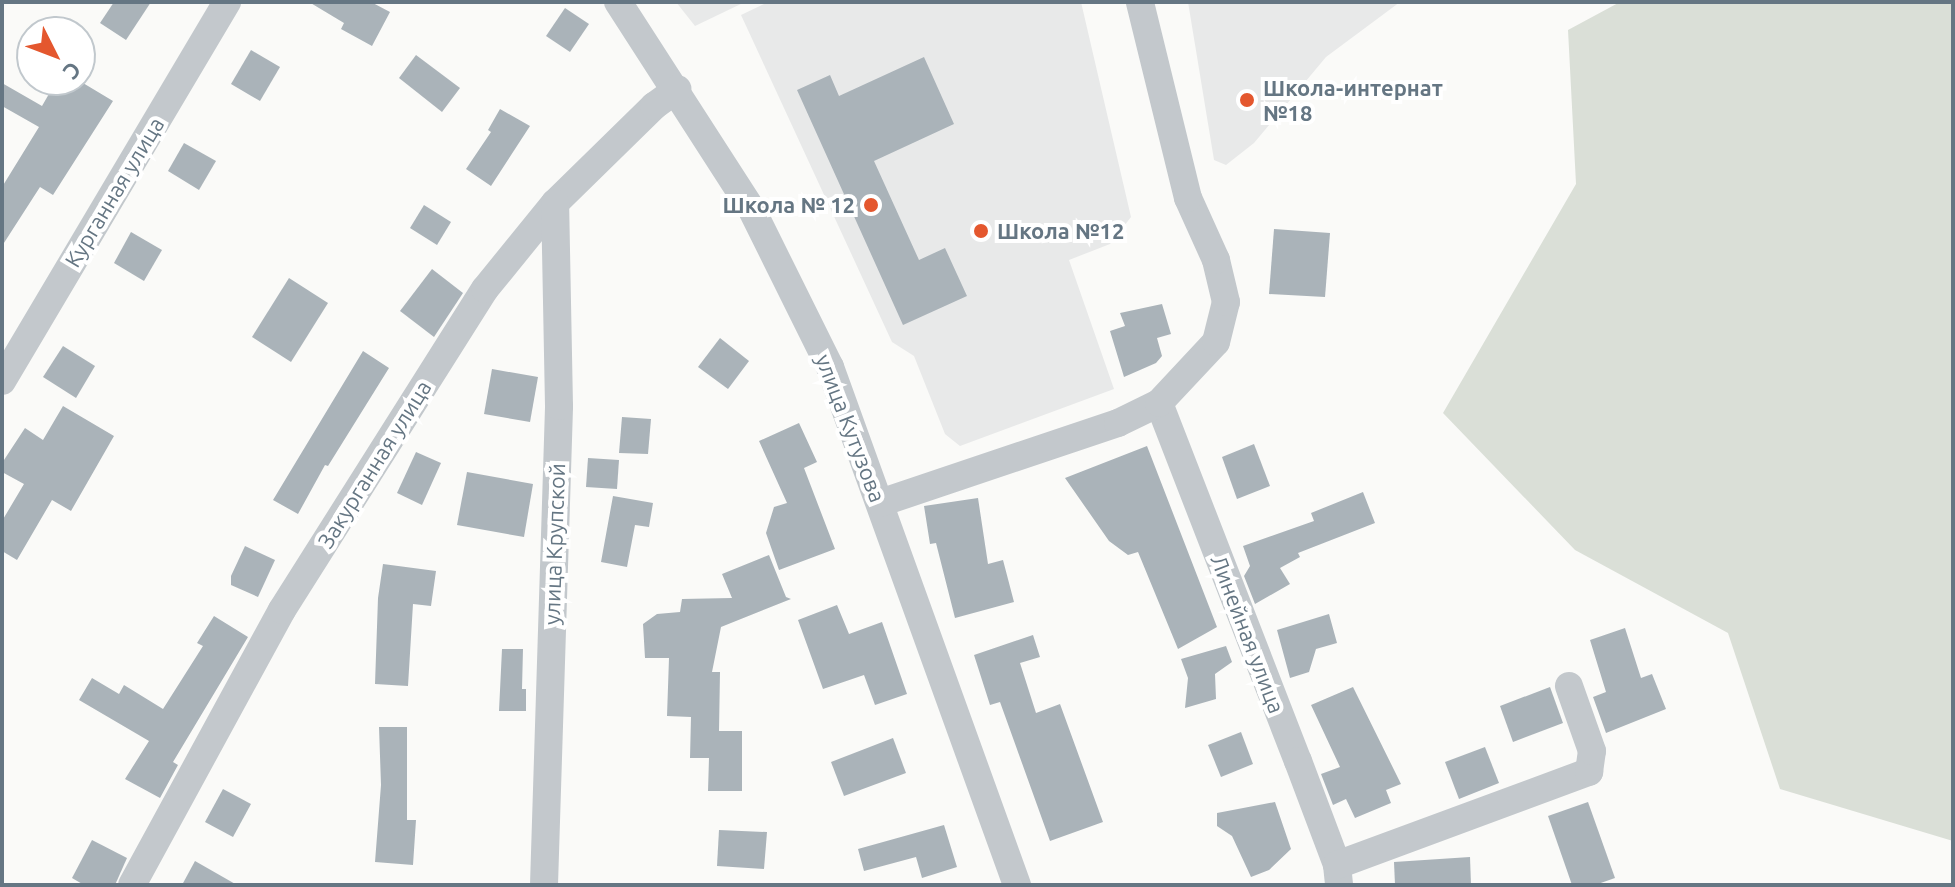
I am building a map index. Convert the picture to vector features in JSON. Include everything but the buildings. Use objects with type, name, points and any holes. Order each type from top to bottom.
[{"type":"street","name":"Курганная улица","points":[[2,381],[227,2]]},
{"type":"street","name":"улица Кутузова","points":[[618,2],[751,208],[830,367],[1017,885]]},
{"type":"street","points":[[880,503],[1118,423],[1159,403],[1216,342],[1226,302],[1216,260],[1188,198],[1140,2]]},
{"type":"street","name":"Закурганная улица","points":[[132,885],[282,610],[485,289],[555,203],[654,106],[677,89]]},
{"type":"street","name":"улица Крупской","points":[[544,885],[559,406],[555,203]]},
{"type":"street","name":"Линейная улица","points":[[1159,403],[1338,875],[1589,772],[1592,751],[1569,686]]},
{"type":"shaded area","points":[[676,2],[745,2],[695,26]]},
{"type":"shaded area","name":"Школа №12","points":[[768,2],[1081,2],[1131,217],[1110,244],[1069,260],[1114,389],[960,446],[945,434],[914,356],[892,342],[741,15]]},
{"type":"shaded area","name":"Школа-интернат №18","points":[[1188,2],[1400,2],[1326,57],[1254,143],[1226,165],[1214,160]]},
{"type":"shaded area","points":[[1620,2],[1953,2],[1953,841],[1780,789],[1728,633],[1575,550],[1443,413],[1576,184],[1568,30]]},
{"type":"place","name":"Школа-интернат №18","points":[[1247,100]]},
{"type":"place","name":"Школа № 12","points":[[871,205]]},
{"type":"place","name":"Школа №12","points":[[981,231]]}]
